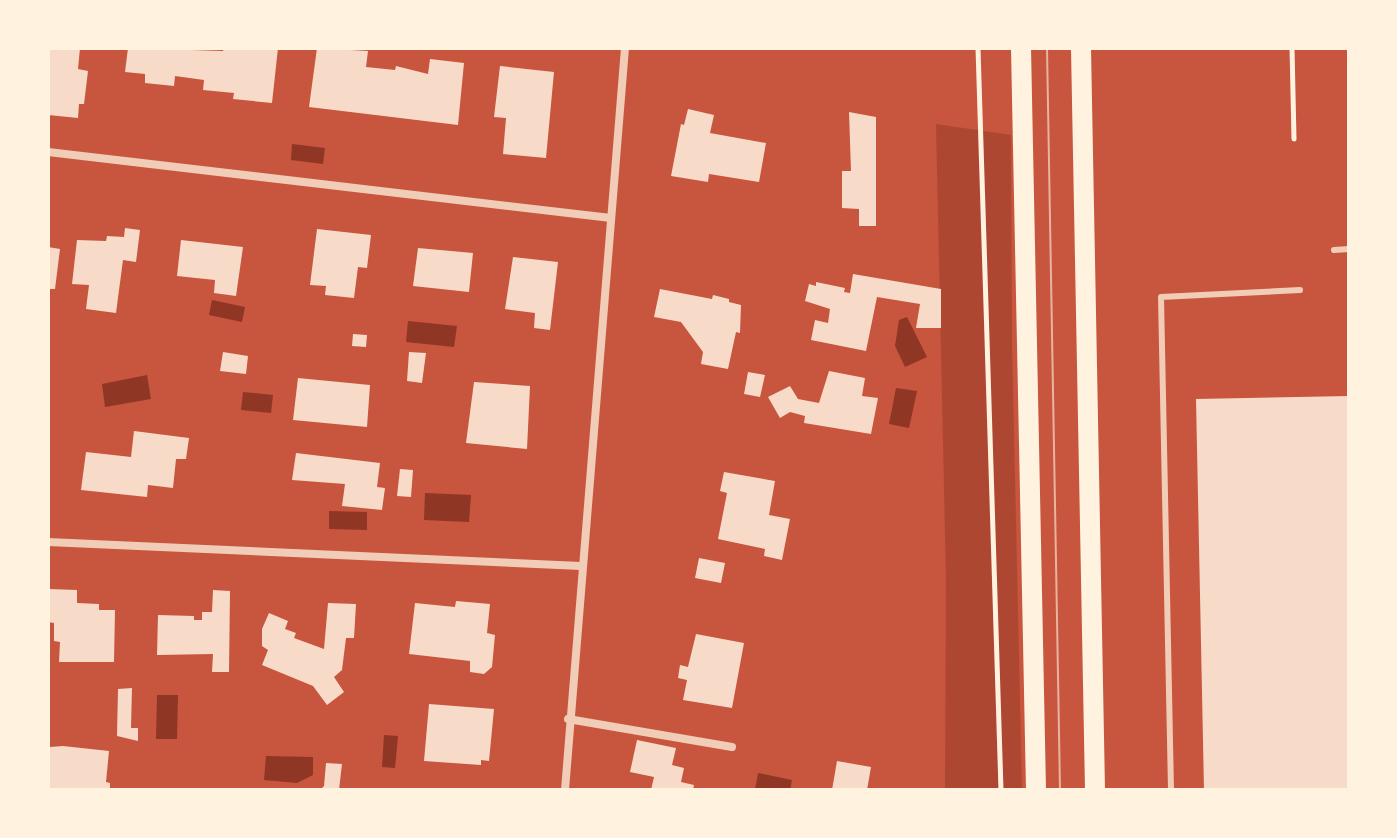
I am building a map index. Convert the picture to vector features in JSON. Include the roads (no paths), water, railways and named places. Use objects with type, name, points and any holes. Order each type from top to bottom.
[{"type":"main road","points":[[1021,48],[1036,790]]},
{"type":"main road","points":[[1081,48],[1095,790]]},
{"type":"street","points":[[565,790],[581,566],[608,293],[625,48]]},
{"type":"street","points":[[48,152],[611,218]]},
{"type":"street","points":[[48,542],[581,566]]},
{"type":"street","points":[[568,719],[732,747]]},
{"type":"lane","points":[[1334,250],[1349,249]]},
{"type":"lane","points":[[1171,790],[1161,297],[1300,290]]},
{"type":"tram line","points":[[1047,48],[1060,790]]}]
